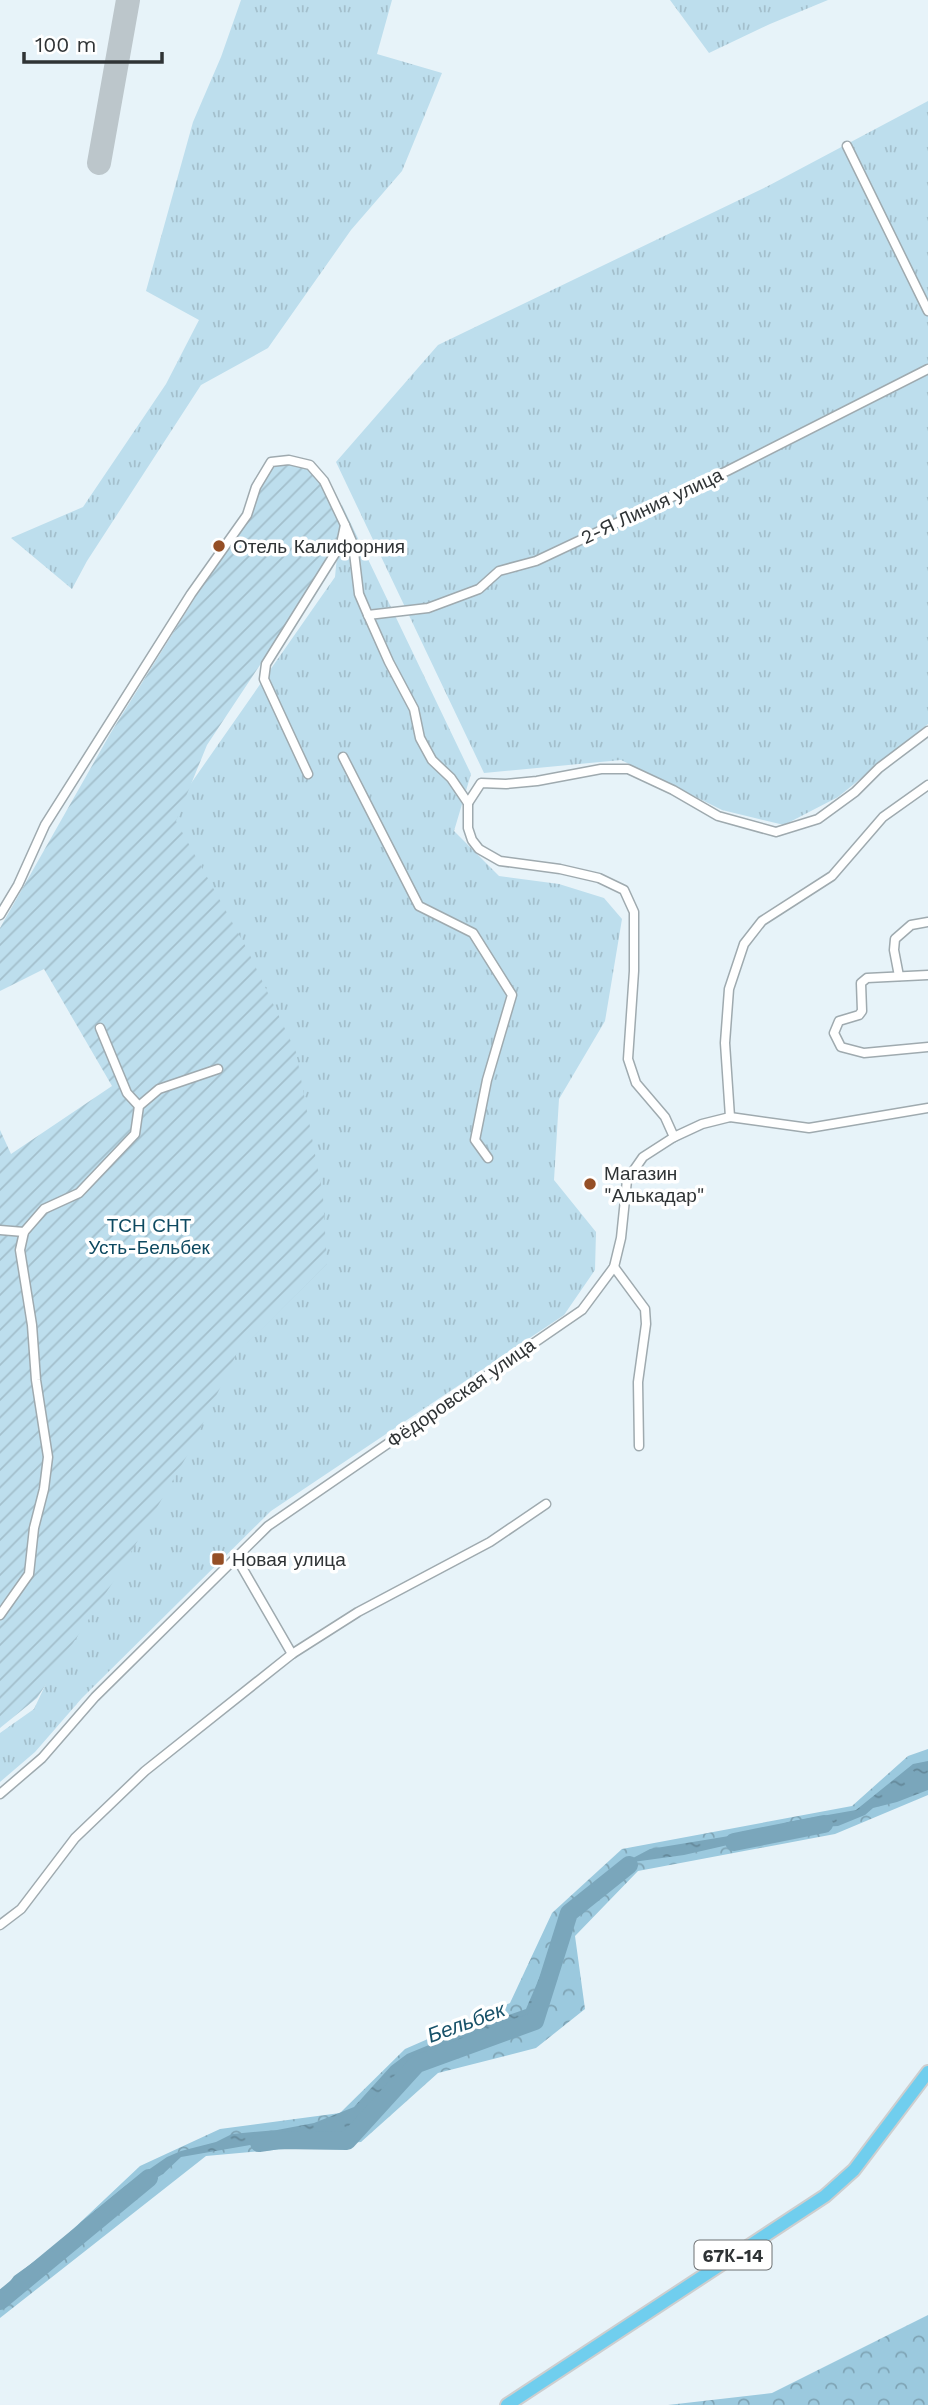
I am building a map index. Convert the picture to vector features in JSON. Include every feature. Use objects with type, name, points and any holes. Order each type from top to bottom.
[{"type":"main road","name":"67К-14","points":[[507,2405],[825,2196],[854,2170],[928,2072]]},
{"type":"street","points":[[847,145],[928,311]]},
{"type":"street","name":"2-Я Линия улица","points":[[368,615],[428,608],[478,589],[499,571],[536,561],[727,471],[928,369]]},
{"type":"street","points":[[0,915],[18,885],[45,825],[191,594],[247,515],[256,486],[271,462],[289,460],[310,465],[324,481],[353,544],[359,594],[389,662],[414,709],[420,738],[432,760],[451,778],[468,803]]},
{"type":"street","points":[[308,774],[264,679],[266,664],[341,544],[345,525]]},
{"type":"street","points":[[674,1137],[665,1117],[636,1083],[628,1059],[634,971],[634,912],[624,890],[598,878],[560,869],[500,861],[479,849],[472,840],[468,828],[468,803],[481,783],[506,784],[601,769],[628,769],[673,790],[718,816],[776,832],[818,819],[928,731]]},
{"type":"street","points":[[343,757],[419,906],[473,933],[512,995],[486,1080],[475,1140],[488,1158]]},
{"type":"street","points":[[730,1117],[725,1043],[729,989],[744,944],[762,921],[832,876],[883,817],[928,785]]},
{"type":"street","points":[[899,976],[894,950],[895,939],[911,925],[928,922]]},
{"type":"street","points":[[928,975],[867,978],[861,983],[862,1011],[859,1015],[839,1021],[834,1033],[841,1047],[864,1054],[928,1047]]},
{"type":"street","points":[[100,1028],[127,1093],[139,1106]]},
{"type":"street","points":[[0,1615],[29,1574],[34,1528],[44,1489],[48,1457],[20,1250],[24,1232],[44,1209],[79,1193],[135,1134],[139,1106],[159,1088],[218,1069]]},
{"type":"street","name":"Фёдоровская улица","points":[[0,1794],[42,1758],[95,1697],[268,1526],[582,1310],[614,1267],[621,1238],[627,1180],[643,1157],[674,1137],[702,1124],[730,1117],[809,1128],[928,1108]]},
{"type":"street","points":[[0,1230],[24,1232]]},
{"type":"street","points":[[614,1267],[645,1309],[646,1324],[638,1382],[639,1446]]},
{"type":"street","points":[[0,1925],[21,1909],[75,1838],[145,1770],[292,1654],[358,1612],[490,1542],[547,1504]]},
{"type":"street","points":[[236,1558],[292,1654]]},
{"type":"green space","points":[[241,0],[392,0],[377,54],[442,73],[402,171],[351,230],[268,348],[201,385],[87,561],[72,589],[11,538],[83,507],[166,384],[199,320],[146,291],[193,122],[221,57]]},
{"type":"green space","points":[[670,0],[828,0],[709,53]]},
{"type":"green space","points":[[928,101],[928,724],[838,797],[784,825],[722,810],[621,760],[484,773],[336,462],[438,345],[768,186]]},
{"type":"green space","name":"ТСН СНТ Усть-Бельбек","points":[[288,462],[308,466],[322,483],[343,525],[340,544],[207,745],[176,821],[247,949],[296,1052],[323,1197],[327,1264],[237,1353],[188,1454],[119,1573],[37,1698],[0,1728],[0,1130],[11,1154],[112,1086],[44,969],[0,991],[0,928],[110,734],[273,465]]},
{"type":"green space","points":[[342,505],[471,774],[454,831],[499,876],[559,884],[604,898],[622,919],[605,1021],[559,1099],[554,1180],[596,1232],[595,1270],[564,1315],[271,1511],[82,1698],[35,1752],[0,1782],[0,1733],[34,1709],[84,1603],[164,822],[335,577]]},
{"type":"green space","points":[[928,1749],[928,1795],[835,1834],[638,1871],[575,1936],[585,2009],[536,2048],[438,2073],[361,2142],[206,2156],[0,2318],[0,2298],[140,2166],[220,2129],[340,2113],[405,2049],[510,2003],[552,1913],[622,1849],[852,1806],[908,1756]]},
{"type":"green space","points":[[928,2315],[928,2405],[668,2405],[772,2393]]},
{"type":"water","name":"Бельбек","points":[[928,1761],[928,1790],[873,1808],[865,1815],[838,1826],[803,1828],[684,1855],[633,1862],[628,1873],[597,1890],[571,1914],[535,2021],[417,2064],[347,2141],[279,2140],[181,2157],[163,2174],[131,2193],[43,2265],[0,2306],[0,2295],[14,2276],[67,2238],[81,2222],[125,2186],[167,2157],[216,2142],[232,2134],[314,2123],[354,2107],[391,2066],[407,2054],[526,2009],[573,1899],[616,1867],[650,1849],[765,1830],[788,1822],[856,1810],[913,1764]]},
{"type":"waterway","name":"Бельбек","points":[[734,1842],[824,1824]]},
{"type":"waterway","name":"Бельбек","points":[[259,2143],[279,2140],[347,2141],[417,2064],[535,2021],[569,1913],[629,1865]]},
{"type":"waterway","name":"Бельбек","points":[[0,2301],[149,2178]]},
{"type":"taxiway","points":[[99,163],[128,0]]},
{"type":"place","name":"Отель Калифорния","points":[[219,546]]},
{"type":"place","name":"Магазин \"Алькадар\"","points":[[590,1184]]},
{"type":"place","name":"Новая улица","points":[[218,1559]]}]
